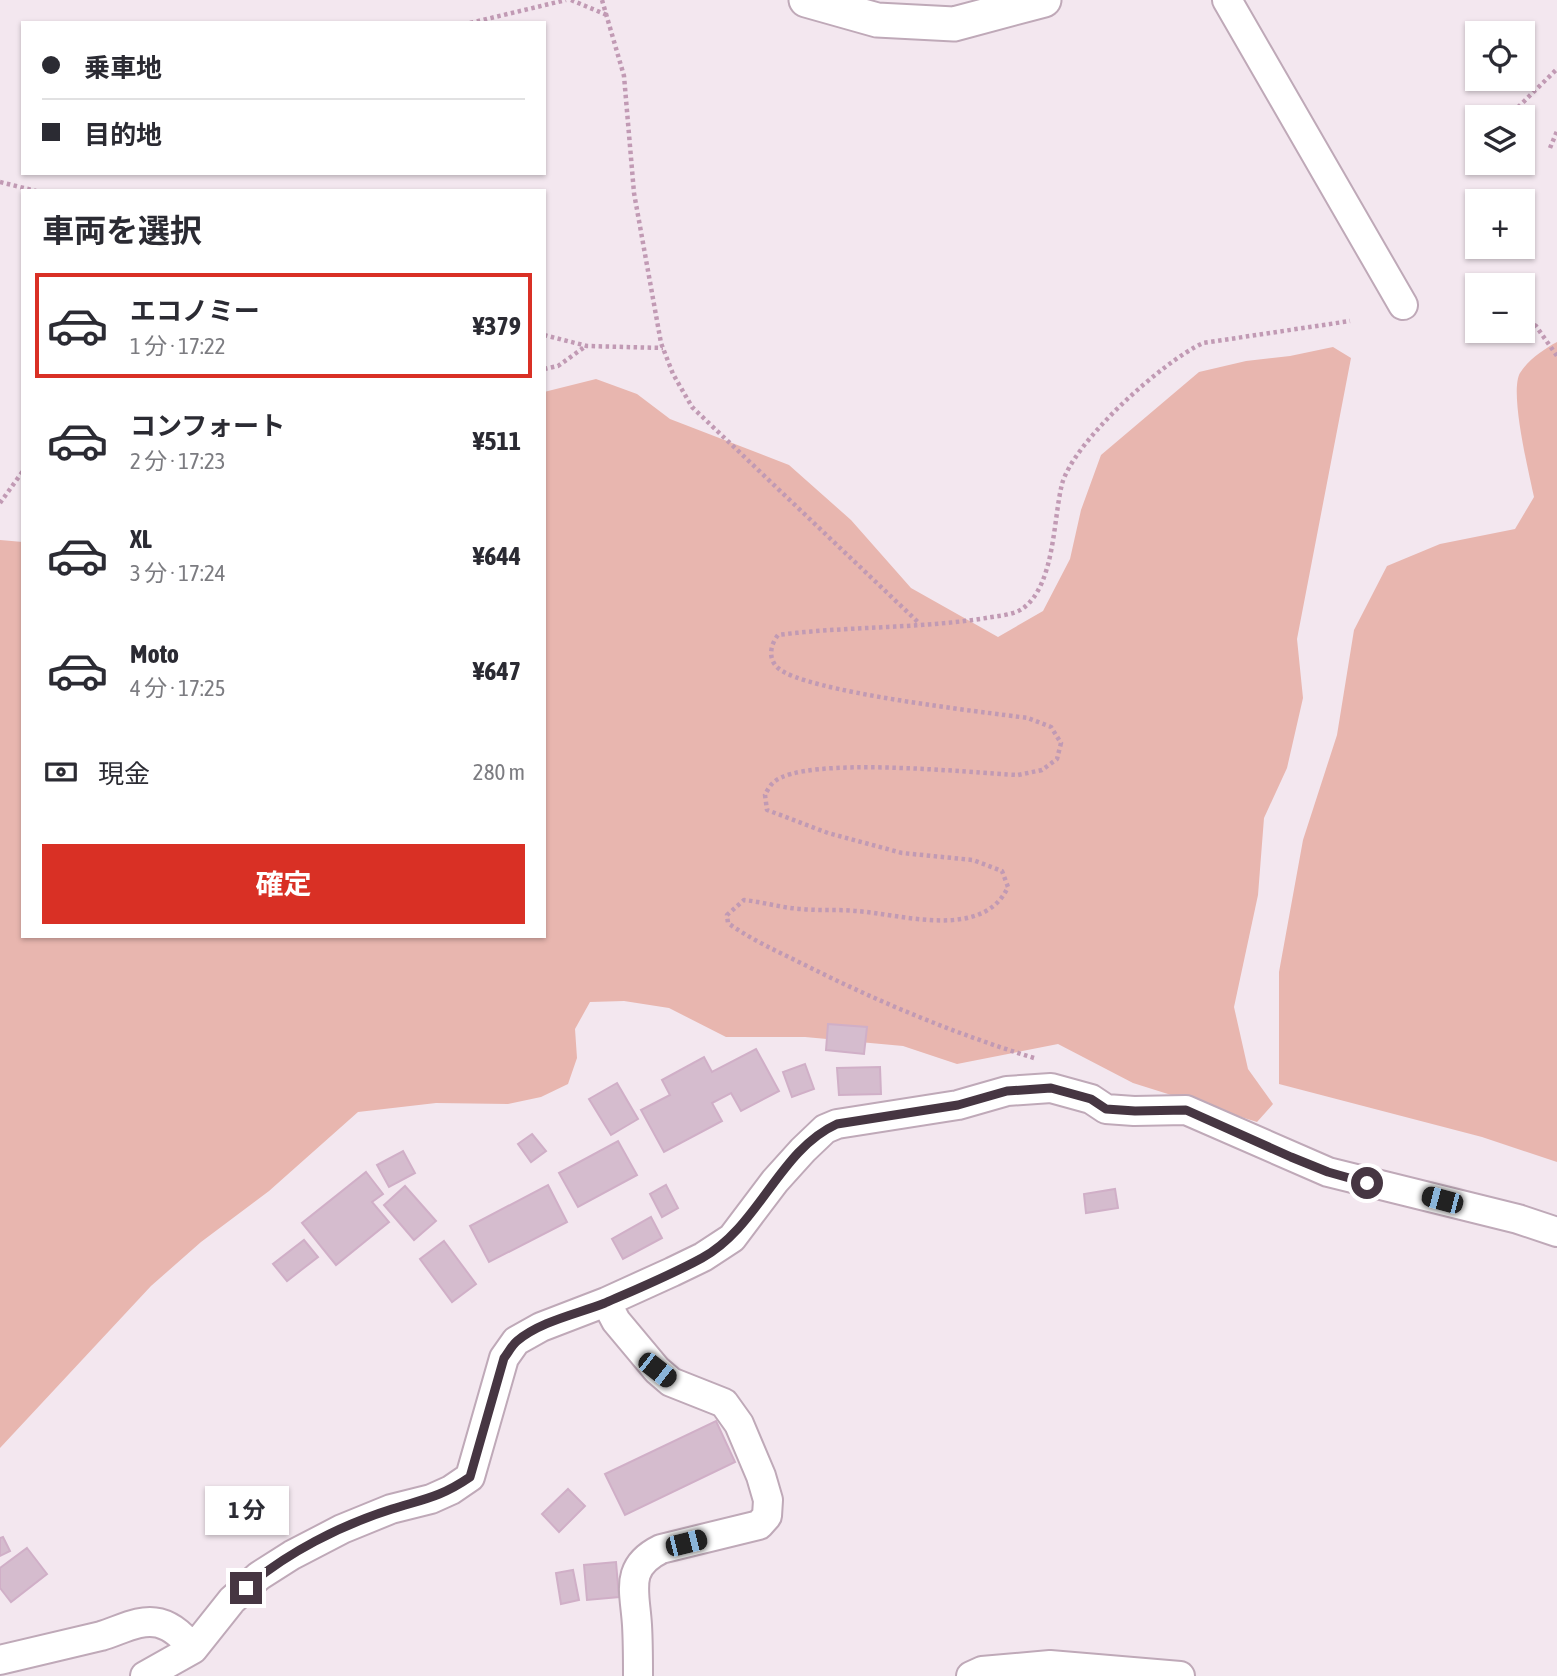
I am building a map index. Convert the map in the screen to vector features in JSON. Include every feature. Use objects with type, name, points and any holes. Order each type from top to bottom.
[{"type":"street","points":[[806,0],[877,20],[954,24],[1044,0]]},
{"type":"street","points":[[1227,0],[1403,305]]},
{"type":"street","points":[[145,1676],[193,1649],[232,1600],[260,1576],[292,1555],[391,1509],[431,1499],[470,1477],[504,1358],[516,1341],[541,1327],[606,1303],[703,1257],[732,1238],[775,1181],[825,1129],[837,1124],[958,1105],[1007,1091],[1051,1088],[1091,1099],[1106,1109],[1186,1110],[1328,1172],[1518,1219],[1557,1232]]},
{"type":"street","points":[[606,1303],[616,1321],[644,1351],[657,1370],[671,1382],[724,1403],[739,1424],[768,1500],[768,1516],[759,1525],[662,1549],[647,1556],[639,1566],[634,1578],[638,1676]]},
{"type":"street","points":[[0,1660],[105,1635],[142,1622],[157,1622],[169,1626],[180,1633],[193,1649]]},
{"type":"street","points":[[971,1676],[982,1671],[1050,1665],[1180,1676]]},
{"type":"path","points":[[479,21],[568,0],[607,15]]},
{"type":"path","points":[[602,0],[624,76],[634,193],[663,348],[673,374],[692,407],[920,625]]},
{"type":"path","points":[[1520,105],[1557,69]]},
{"type":"path","points":[[1550,148],[1557,131]]},
{"type":"path","points":[[0,182],[28,189]]},
{"type":"path","points":[[1044,1061],[968,1037],[851,988],[744,935],[728,923],[727,915],[744,900],[799,909],[856,911],[917,920],[961,920],[982,913],[1002,901],[1008,887],[1002,871],[973,860],[902,853],[828,833],[767,810],[765,795],[775,781],[804,771],[868,766],[1018,775],[1042,770],[1057,760],[1060,743],[1051,727],[1028,719],[834,688],[797,679],[776,667],[771,656],[771,645],[778,635],[952,623],[1021,609],[1038,590],[1052,547],[1063,483],[1077,453],[1116,411],[1184,352],[1203,343],[1350,321]]},
{"type":"path","points":[[1535,325],[1557,356]]},
{"type":"path","points":[[546,336],[587,346],[663,348]]},
{"type":"path","points":[[546,369],[558,366],[587,346]]},
{"type":"path","points":[[0,503],[21,474]]},
{"type":"shaded area","points":[[1557,342],[1557,1162],[1482,1137],[1279,1084],[1279,972],[1303,840],[1337,735],[1354,630],[1387,566],[1440,544],[1515,529],[1534,497],[1518,414],[1517,383],[1527,364]]},
{"type":"shaded area","points":[[1333,347],[1351,358],[1297,639],[1303,698],[1287,768],[1264,818],[1258,895],[1234,1007],[1248,1069],[1273,1104],[1257,1122],[1133,1083],[1058,1044],[957,1064],[903,1046],[805,1037],[726,1037],[669,1008],[624,1001],[590,1002],[575,1029],[577,1058],[568,1084],[541,1097],[508,1104],[436,1103],[358,1112],[269,1191],[201,1242],[151,1286],[0,1448],[0,540],[21,542],[21,938],[546,938],[546,392],[596,379],[637,394],[670,419],[789,465],[851,520],[911,588],[998,637],[1043,611],[1070,559],[1081,510],[1101,455],[1199,372],[1246,361]]},
{"type":"building","points":[[828,1024],[867,1027],[864,1054],[826,1050]]},
{"type":"building","points":[[756,1049],[779,1091],[741,1111],[731,1093],[712,1103],[722,1121],[664,1152],[641,1110],[670,1095],[662,1080],[704,1057],[712,1072]]},
{"type":"building","points":[[805,1064],[814,1089],[792,1097],[783,1072]]},
{"type":"building","points":[[880,1067],[881,1094],[839,1095],[837,1068]]},
{"type":"building","points":[[617,1083],[638,1119],[611,1135],[589,1099]]},
{"type":"building","points":[[532,1134],[546,1151],[531,1162],[518,1144]]},
{"type":"building","points":[[618,1141],[637,1175],[578,1207],[559,1173]]},
{"type":"building","points":[[403,1151],[415,1173],[389,1187],[377,1165]]},
{"type":"building","points":[[366,1172],[383,1194],[372,1202],[389,1222],[336,1265],[302,1223]]},
{"type":"building","points":[[548,1185],[567,1222],[489,1262],[470,1226]]},
{"type":"building","points":[[666,1185],[678,1208],[662,1217],[650,1194]]},
{"type":"building","points":[[405,1186],[436,1221],[414,1240],[384,1205]]},
{"type":"building","points":[[1115,1189],[1118,1208],[1086,1213],[1084,1194]]},
{"type":"building","points":[[651,1217],[662,1238],[623,1259],[612,1239]]},
{"type":"building","points":[[304,1240],[318,1257],[287,1281],[273,1264]]},
{"type":"building","points":[[444,1241],[476,1284],[452,1302],[420,1259]]},
{"type":"building","points":[[716,1421],[735,1462],[625,1515],[605,1474]]},
{"type":"building","points":[[568,1489],[585,1506],[559,1532],[542,1514]]},
{"type":"building","points":[[3,1537],[10,1551],[0,1556],[0,1538]]},
{"type":"building","points":[[27,1548],[47,1574],[11,1602],[0,1588],[0,1568]]},
{"type":"building","points":[[616,1562],[619,1597],[587,1600],[584,1565]]},
{"type":"building","points":[[573,1570],[579,1600],[561,1604],[556,1573]]},
{"type":"route","points":[[246,1588],[292,1555],[342,1530],[391,1509],[431,1499],[470,1477],[504,1358],[516,1341],[541,1327],[606,1303],[672,1272],[703,1257],[732,1238],[775,1181],[803,1150],[825,1129],[837,1124],[958,1105],[1007,1091],[1051,1088],[1091,1099],[1106,1109],[1186,1110],[1328,1172],[1367,1183]]}]
